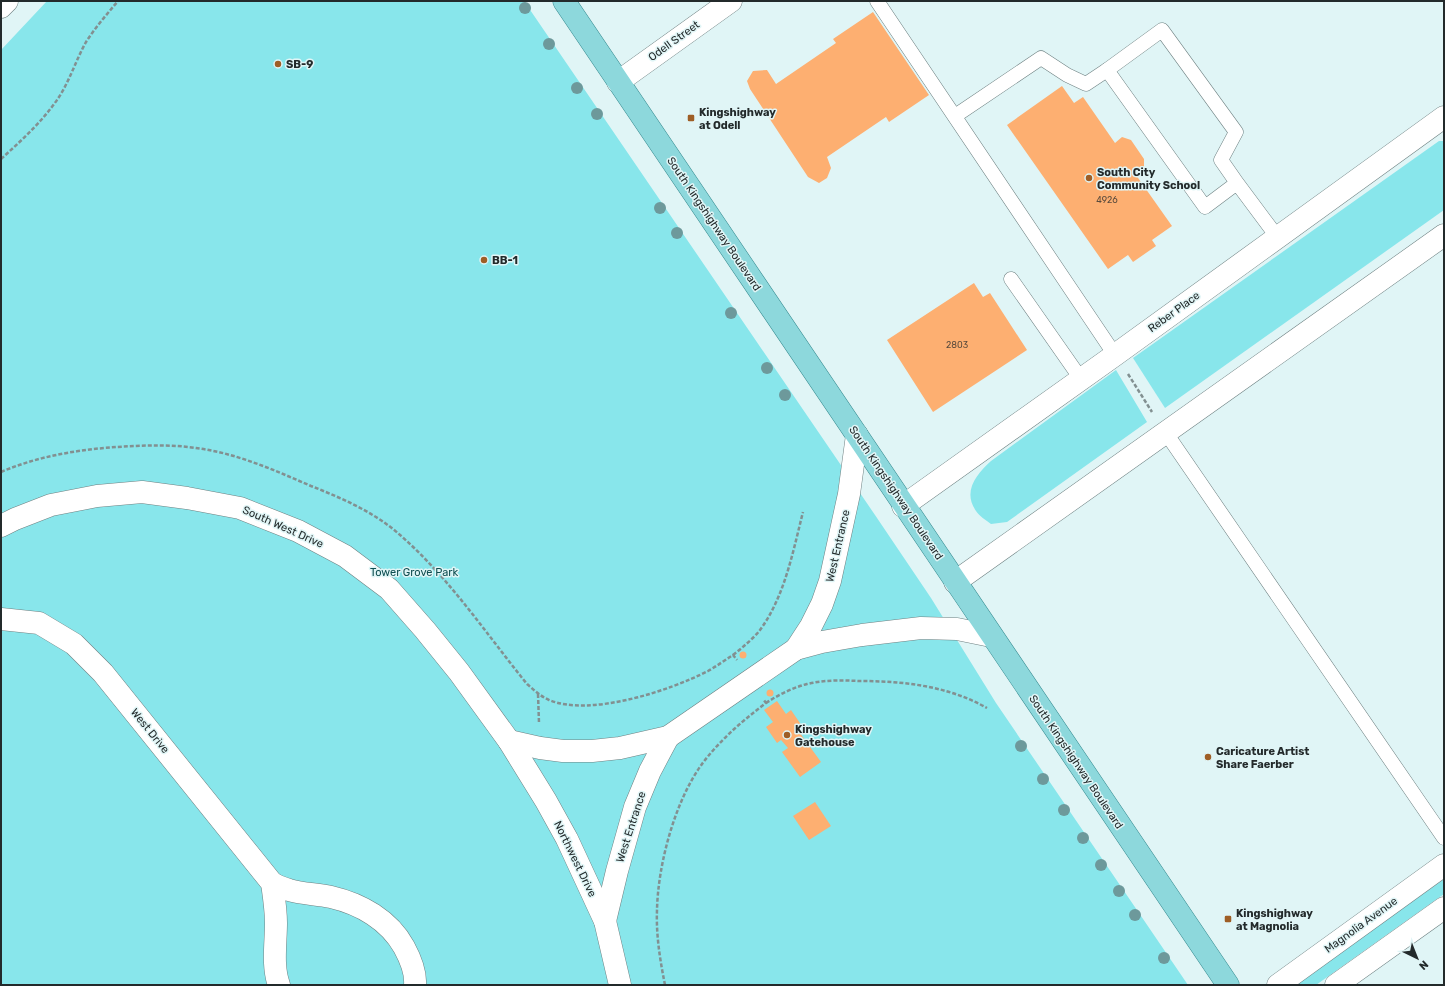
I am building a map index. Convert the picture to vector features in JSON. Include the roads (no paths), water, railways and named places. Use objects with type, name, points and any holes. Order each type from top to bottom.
[{"type":"main road","name":"South Kingshighway Boulevard","points":[[564,1],[857,435],[903,506],[1228,985]]},
{"type":"street","points":[[1,7],[7,1]]},
{"type":"street","name":"Odell Street","points":[[618,82],[731,1]]},
{"type":"street","name":"Reber Place","points":[[903,506],[1278,238],[1444,117]]},
{"type":"street","points":[[955,582],[1444,234]]},
{"type":"street","name":"West Entrance","points":[[796,649],[814,620],[830,582],[849,494],[857,435]]},
{"type":"street","name":"South West Drive","points":[[1,526],[51,505],[97,496],[142,492],[187,498],[240,508],[298,531],[345,556],[388,589],[425,630],[459,672],[509,741]]},
{"type":"street","name":"West Drive","points":[[1,619],[39,623],[74,644],[103,673],[272,883],[289,890],[332,897],[363,908],[384,922],[398,937],[409,956],[415,979],[415,985]]},
{"type":"street","name":"West Entrance","points":[[509,741],[540,748],[563,751],[592,751],[620,748],[668,737],[796,649],[822,642],[862,635],[921,628],[957,629],[991,636]]},
{"type":"street","name":"West Entrance","points":[[605,921],[635,807],[650,771],[668,737]]},
{"type":"street","name":"Northwest Drive","points":[[509,741],[546,801],[567,839],[605,921],[620,985]]},
{"type":"street","name":"Magnolia Avenue","points":[[1278,985],[1444,865]]},
{"type":"street","points":[[272,883],[276,924],[275,950],[277,980],[279,985]]},
{"type":"street","points":[[1336,985],[1444,908]]},
{"type":"lane","points":[[877,1],[1115,355]]},
{"type":"lane","points":[[955,116],[1040,58],[1067,75],[1086,84],[1162,30],[1236,132],[1221,160],[1278,238]]},
{"type":"lane","points":[[1107,70],[1205,207],[1238,183]]},
{"type":"lane","points":[[1011,279],[1081,379]]},
{"type":"lane","points":[[1166,433],[1444,838]]},
{"type":"place","name":"SB-9","points":[[278,64]]},
{"type":"place","name":"Kingshighway at Odell","points":[[691,118]]},
{"type":"place","name":"South City Community School","points":[[1089,178]]},
{"type":"place","name":"BB-1","points":[[484,260]]},
{"type":"place","name":"Kingshighway Gatehouse","points":[[787,735]]},
{"type":"place","name":"Caricature Artist Share Faerber","points":[[1208,757]]},
{"type":"place","name":"Kingshighway at Magnolia","points":[[1228,919]]},
{"type":"park label","name":"Tower Grove Park","points":[[414,572]]}]
